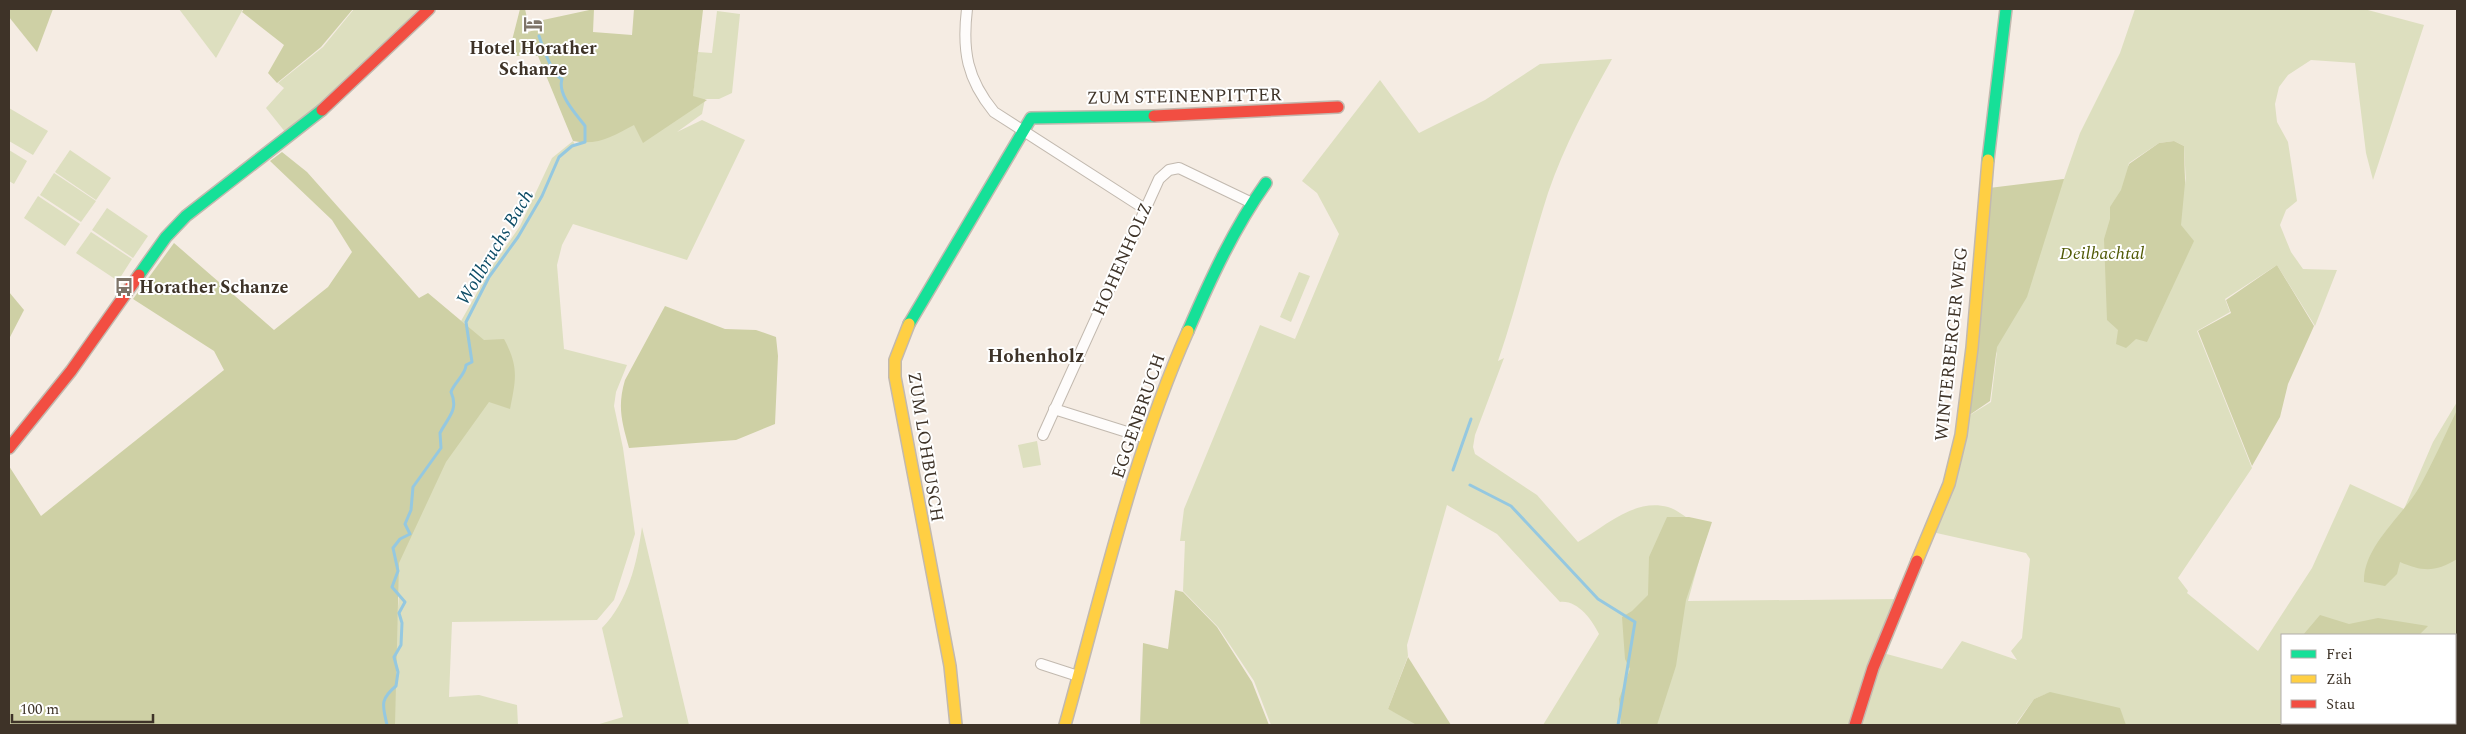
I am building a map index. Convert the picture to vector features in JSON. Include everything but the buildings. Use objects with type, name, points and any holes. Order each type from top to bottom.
[{"type":"street","points":[[9,448],[71,371],[166,238],[186,216],[312,119],[429,9]]},
{"type":"street","points":[[967,9],[964,47],[972,77],[981,96],[994,112],[1145,209]]},
{"type":"street","name":"WINTERBERGER WEG","points":[[1856,725],[1874,668],[1949,484],[1961,435],[1972,348],[1982,214],[2006,9]]},
{"type":"street","name":"ZUM STEINENPITTER","points":[[1031,118],[1168,116],[1338,107]]},
{"type":"street","name":"ZUM LOHBUSCH","points":[[956,725],[950,666],[906,448],[895,377],[895,360],[912,316],[1031,118]]},
{"type":"street","name":"HOHENHOLZ","points":[[1043,435],[1158,179],[1169,170],[1179,168],[1252,203]]},
{"type":"street","name":"EGGENBRUCH","points":[[1065,725],[1146,438],[1169,373],[1191,322],[1252,203],[1266,183]]},
{"type":"street","points":[[1054,409],[1146,438]]},
{"type":"street","points":[[1041,664],[1078,676]]},
{"type":"green space","points":[[9,9],[53,9],[37,52],[9,17]]},
{"type":"green space","points":[[179,9],[243,9],[216,58]]},
{"type":"green space","points":[[244,9],[353,9],[321,47],[277,83],[268,73],[284,45],[242,12]]},
{"type":"green space","points":[[354,9],[425,9],[341,87],[286,133],[266,108],[284,88],[278,83],[323,47]]},
{"type":"green space","points":[[520,9],[525,9],[527,18],[522,21],[525,33],[544,27],[543,20],[594,9],[593,32],[632,35],[634,9],[703,10],[693,96],[707,100],[643,143],[634,125],[598,141],[573,141],[538,56],[508,56]]},
{"type":"green space","name":"Deilbachtal","points":[[2135,9],[2364,9],[2424,25],[2373,180],[2366,153],[2355,63],[2311,60],[2288,75],[2279,87],[2275,104],[2277,122],[2288,142],[2297,201],[2286,210],[2280,225],[2291,252],[2303,269],[2337,270],[2315,326],[2277,265],[2225,299],[2230,312],[2197,331],[2252,468],[2178,578],[2188,591],[2187,593],[2258,651],[2312,568],[2350,484],[2404,509],[2433,442],[2457,402],[2457,725],[2025,725],[2046,694],[2034,699],[2015,725],[1859,725],[1883,653],[1942,669],[1962,641],[2017,660],[2011,651],[2022,638],[2030,559],[2026,553],[1932,532],[1956,474],[1988,194],[2064,179],[2080,133],[2120,53]],"holes":[[[2174,141],[2184,146],[2186,184],[2181,154],[2128,166],[2129,163],[2159,143]],[[1997,351],[1991,402],[1970,415],[1970,414]]]},
{"type":"green space","points":[[717,11],[740,14],[732,93],[719,99],[705,99],[702,114],[677,132],[702,120],[745,140],[687,260],[573,224],[562,245],[557,265],[564,349],[627,365],[616,392],[614,406],[623,448],[635,534],[614,600],[597,620],[452,622],[449,697],[479,695],[517,705],[518,725],[389,725],[399,594],[392,586],[467,326],[461,321],[491,268],[520,226],[552,158],[573,141],[575,145],[693,94],[698,52],[712,53]]},
{"type":"green space","points":[[1612,59],[1569,141],[1548,193],[1498,361],[1504,358],[1475,435],[1473,447],[1475,454],[1537,495],[1578,542],[1631,510],[1643,507],[1655,505],[1668,507],[1692,521],[1702,550],[1688,601],[1897,599],[1851,725],[1543,725],[1599,634],[1584,612],[1573,604],[1560,602],[1497,534],[1447,505],[1407,645],[1408,656],[1388,709],[1421,725],[1271,725],[1254,681],[1218,627],[1183,591],[1185,541],[1180,541],[1184,509],[1260,325],[1295,339],[1339,234],[1317,193],[1302,181],[1380,80],[1419,133],[1485,100],[1540,64]]},
{"type":"green space","points":[[9,108],[48,131],[33,155],[9,141]]},
{"type":"green space","points":[[2174,141],[2184,146],[2185,183],[2181,225],[2194,241],[2147,342],[2136,339],[2126,348],[2116,344],[2118,330],[2107,320],[2104,239],[2110,219],[2110,207],[2121,190],[2129,164],[2159,143]]},
{"type":"green space","points":[[9,150],[27,161],[14,184],[9,181]]},
{"type":"green space","points":[[70,150],[111,178],[96,200],[55,172]]},
{"type":"green space","points":[[282,152],[307,172],[419,298],[428,293],[484,340],[504,339],[514,366],[515,381],[510,409],[489,402],[446,462],[399,563],[395,725],[9,725],[9,466],[41,516],[224,370],[214,351],[133,299],[174,243],[274,330],[328,287],[352,252],[332,220],[270,161]]},
{"type":"green space","points":[[54,173],[96,201],[81,222],[40,195]]},
{"type":"green space","points":[[2064,179],[2027,297],[1997,347],[1990,401],[1968,416],[1989,188]]},
{"type":"green space","points":[[38,196],[80,224],[65,246],[24,218]]},
{"type":"green space","points":[[107,208],[148,236],[133,258],[92,230]]},
{"type":"green space","points":[[91,232],[132,259],[118,281],[76,253]]},
{"type":"green space","points":[[2277,265],[2314,326],[2288,384],[2280,417],[2252,466],[2198,331],[2231,313],[2226,300]]},
{"type":"green space","points":[[1299,272],[1310,276],[1291,322],[1280,317]]},
{"type":"green space","points":[[9,292],[24,310],[9,339]]},
{"type":"green space","points":[[665,306],[725,329],[756,330],[776,337],[778,356],[775,424],[736,440],[629,448],[621,407],[625,380]]},
{"type":"green space","points":[[2457,410],[2457,559],[2442,566],[2429,569],[2416,568],[2400,562],[2397,574],[2385,586],[2364,582],[2365,569],[2370,556],[2385,532],[2420,486]]},
{"type":"green space","points":[[1037,441],[1041,465],[1023,468],[1018,445]]},
{"type":"green space","points":[[1667,517],[1689,517],[1712,522],[1686,600],[1676,666],[1657,725],[1621,725],[1619,699],[1630,669],[1625,659],[1622,617],[1632,611],[1648,595],[1649,557]]},
{"type":"green space","points":[[642,527],[689,725],[596,725],[623,717],[602,628],[611,618],[625,594],[634,568]]},
{"type":"green space","points":[[1175,590],[1183,592],[1217,627],[1252,682],[1269,725],[1140,725],[1143,643],[1168,649]]},
{"type":"green space","points":[[2320,615],[2349,624],[2378,618],[2428,626],[2420,634],[2304,634]]},
{"type":"green space","points":[[1408,657],[1451,725],[1415,724],[1388,709]]},
{"type":"green space","points":[[2050,692],[2120,708],[2126,725],[2016,725],[2034,699]]},
{"type":"waterway","name":"Wollbruchs Bach","points":[[387,725],[384,704],[387,695],[396,686],[398,672],[394,657],[401,645],[402,623],[399,613],[405,602],[392,587],[398,571],[393,548],[400,539],[410,534],[405,524],[411,510],[413,487],[441,448],[440,433],[449,418],[454,404],[451,392],[464,372],[466,365],[472,362],[466,322],[489,277],[518,237],[542,196],[559,157],[572,146],[585,142],[585,126],[565,98],[562,92],[562,79],[552,67],[539,36]]},
{"type":"waterway","points":[[1453,470],[1471,419]]},
{"type":"waterway","points":[[1470,485],[1511,506],[1598,599],[1635,622],[1618,725]]},
{"type":"traffic: fast","points":[[1988,160],[2006,9]]},
{"type":"traffic: fast","points":[[139,275],[166,237],[186,216],[322,110]]},
{"type":"traffic: fast","points":[[909,324],[1031,118],[1154,116]]},
{"type":"traffic: fast","points":[[1188,331],[1223,255],[1243,218],[1266,183]]},
{"type":"traffic: slow","points":[[1917,561],[1949,484],[1961,435],[1972,348],[1988,160]]},
{"type":"traffic: slow","points":[[909,324],[895,360],[895,377],[950,666],[956,725]]},
{"type":"traffic: slow","points":[[1065,725],[1134,476],[1150,427],[1188,331]]},
{"type":"traffic: jam","points":[[322,110],[429,9]]},
{"type":"traffic: jam","points":[[1154,116],[1338,107]]},
{"type":"traffic: jam","points":[[9,448],[71,371],[139,275]]},
{"type":"traffic: jam","points":[[1855,725],[1873,668],[1917,561]]},
{"type":"place","name":"Hotel Horather Schanze","points":[[533,24]]},
{"type":"place","name":"Horather Schanze","points":[[124,287]]},
{"type":"district","name":"Hohenholz","points":[[1036,355]]}]
